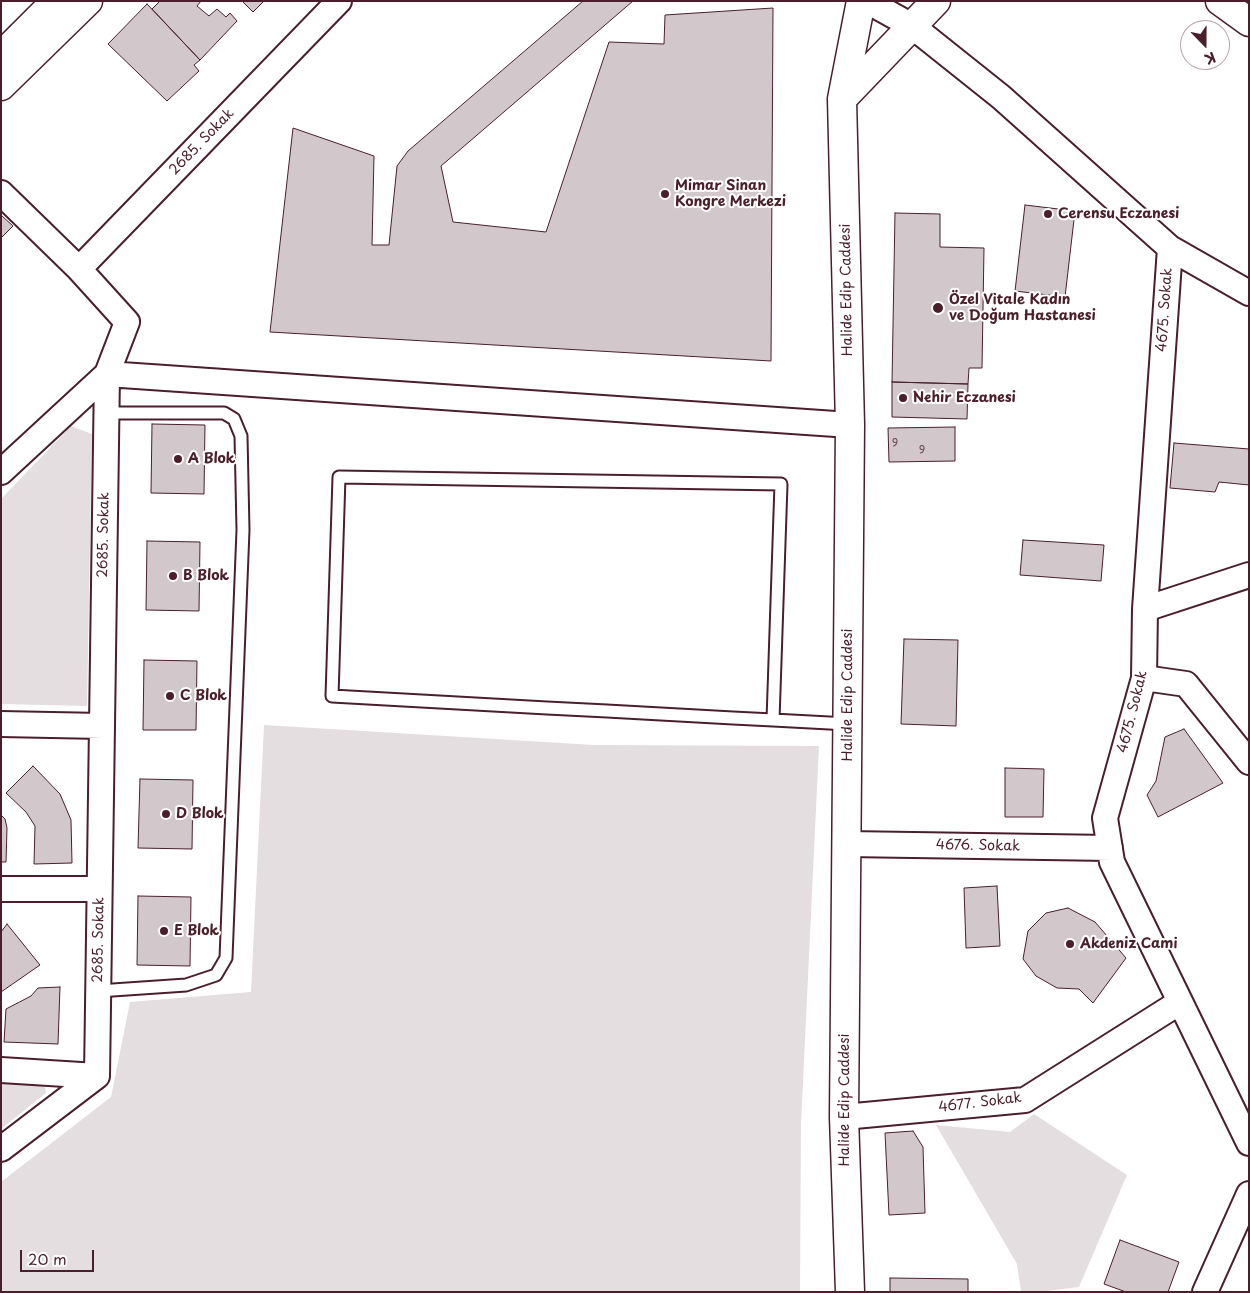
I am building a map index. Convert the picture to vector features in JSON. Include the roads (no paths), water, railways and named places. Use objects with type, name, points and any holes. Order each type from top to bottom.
[{"type":"main road","points":[[1,56],[56,1]]},
{"type":"main road","points":[[1,86],[88,1]]},
{"type":"main road","name":"Halide Edip Caddesi","points":[[850,1292],[844,1118],[850,425],[842,99],[862,1]]},
{"type":"main road","points":[[842,99],[936,1]]},
{"type":"main road","points":[[1220,1],[1249,22]]},
{"type":"street","name":"2685. Sokak","points":[[97,1076],[106,374],[127,322],[79,269],[339,1]]},
{"type":"street","points":[[867,1],[912,26],[1001,97],[1170,248],[1249,293]]},
{"type":"street","points":[[1,193],[79,269]]},
{"type":"street","name":"4675. Sokak","points":[[1170,248],[1145,609],[1144,678],[1104,818],[1112,862],[1249,1143]]},
{"type":"street","points":[[1,472],[106,374],[850,425]]},
{"type":"street","points":[[1145,609],[1249,575]]},
{"type":"street","points":[[1144,678],[1186,684],[1249,762]]},
{"type":"street","points":[[1,724],[102,726]]},
{"type":"street","name":"4676. Sokak","points":[[847,844],[1110,848]]},
{"type":"street","points":[[1,889],[99,889]]},
{"type":"street","name":"4677. Sokak","points":[[844,1118],[1025,1100],[1180,1002]]},
{"type":"street","points":[[1,1070],[97,1076]]},
{"type":"street","points":[[1,1149],[97,1076]]},
{"type":"street","points":[[1205,1292],[1249,1194]]},
{"type":"lane","points":[[98,992],[186,985],[216,975],[226,958],[243,530],[240,436],[234,419],[224,413],[106,413]]},
{"type":"lane","points":[[773,720],[781,484],[339,477],[332,696],[773,720],[848,724]]},
{"type":"place","name":"Mimar Sinan Kongre Merkezi","points":[[665,194]]},
{"type":"place","name":"Cerensu Eczanesi","points":[[1048,214]]},
{"type":"place","name":"Özel Vitale Kadın ve Doğum Hastanesi","points":[[938,308]]},
{"type":"place","name":"Nehir Eczanesi","points":[[903,398]]},
{"type":"place","name":"A Blok","points":[[178,459]]},
{"type":"place","name":"B Blok","points":[[173,576]]},
{"type":"place","name":"C Blok","points":[[170,696]]},
{"type":"place","name":"D Blok","points":[[166,814]]},
{"type":"place","name":"E Blok","points":[[164,931]]},
{"type":"place","name":"Akdeniz Cami","points":[[1070,944]]}]
